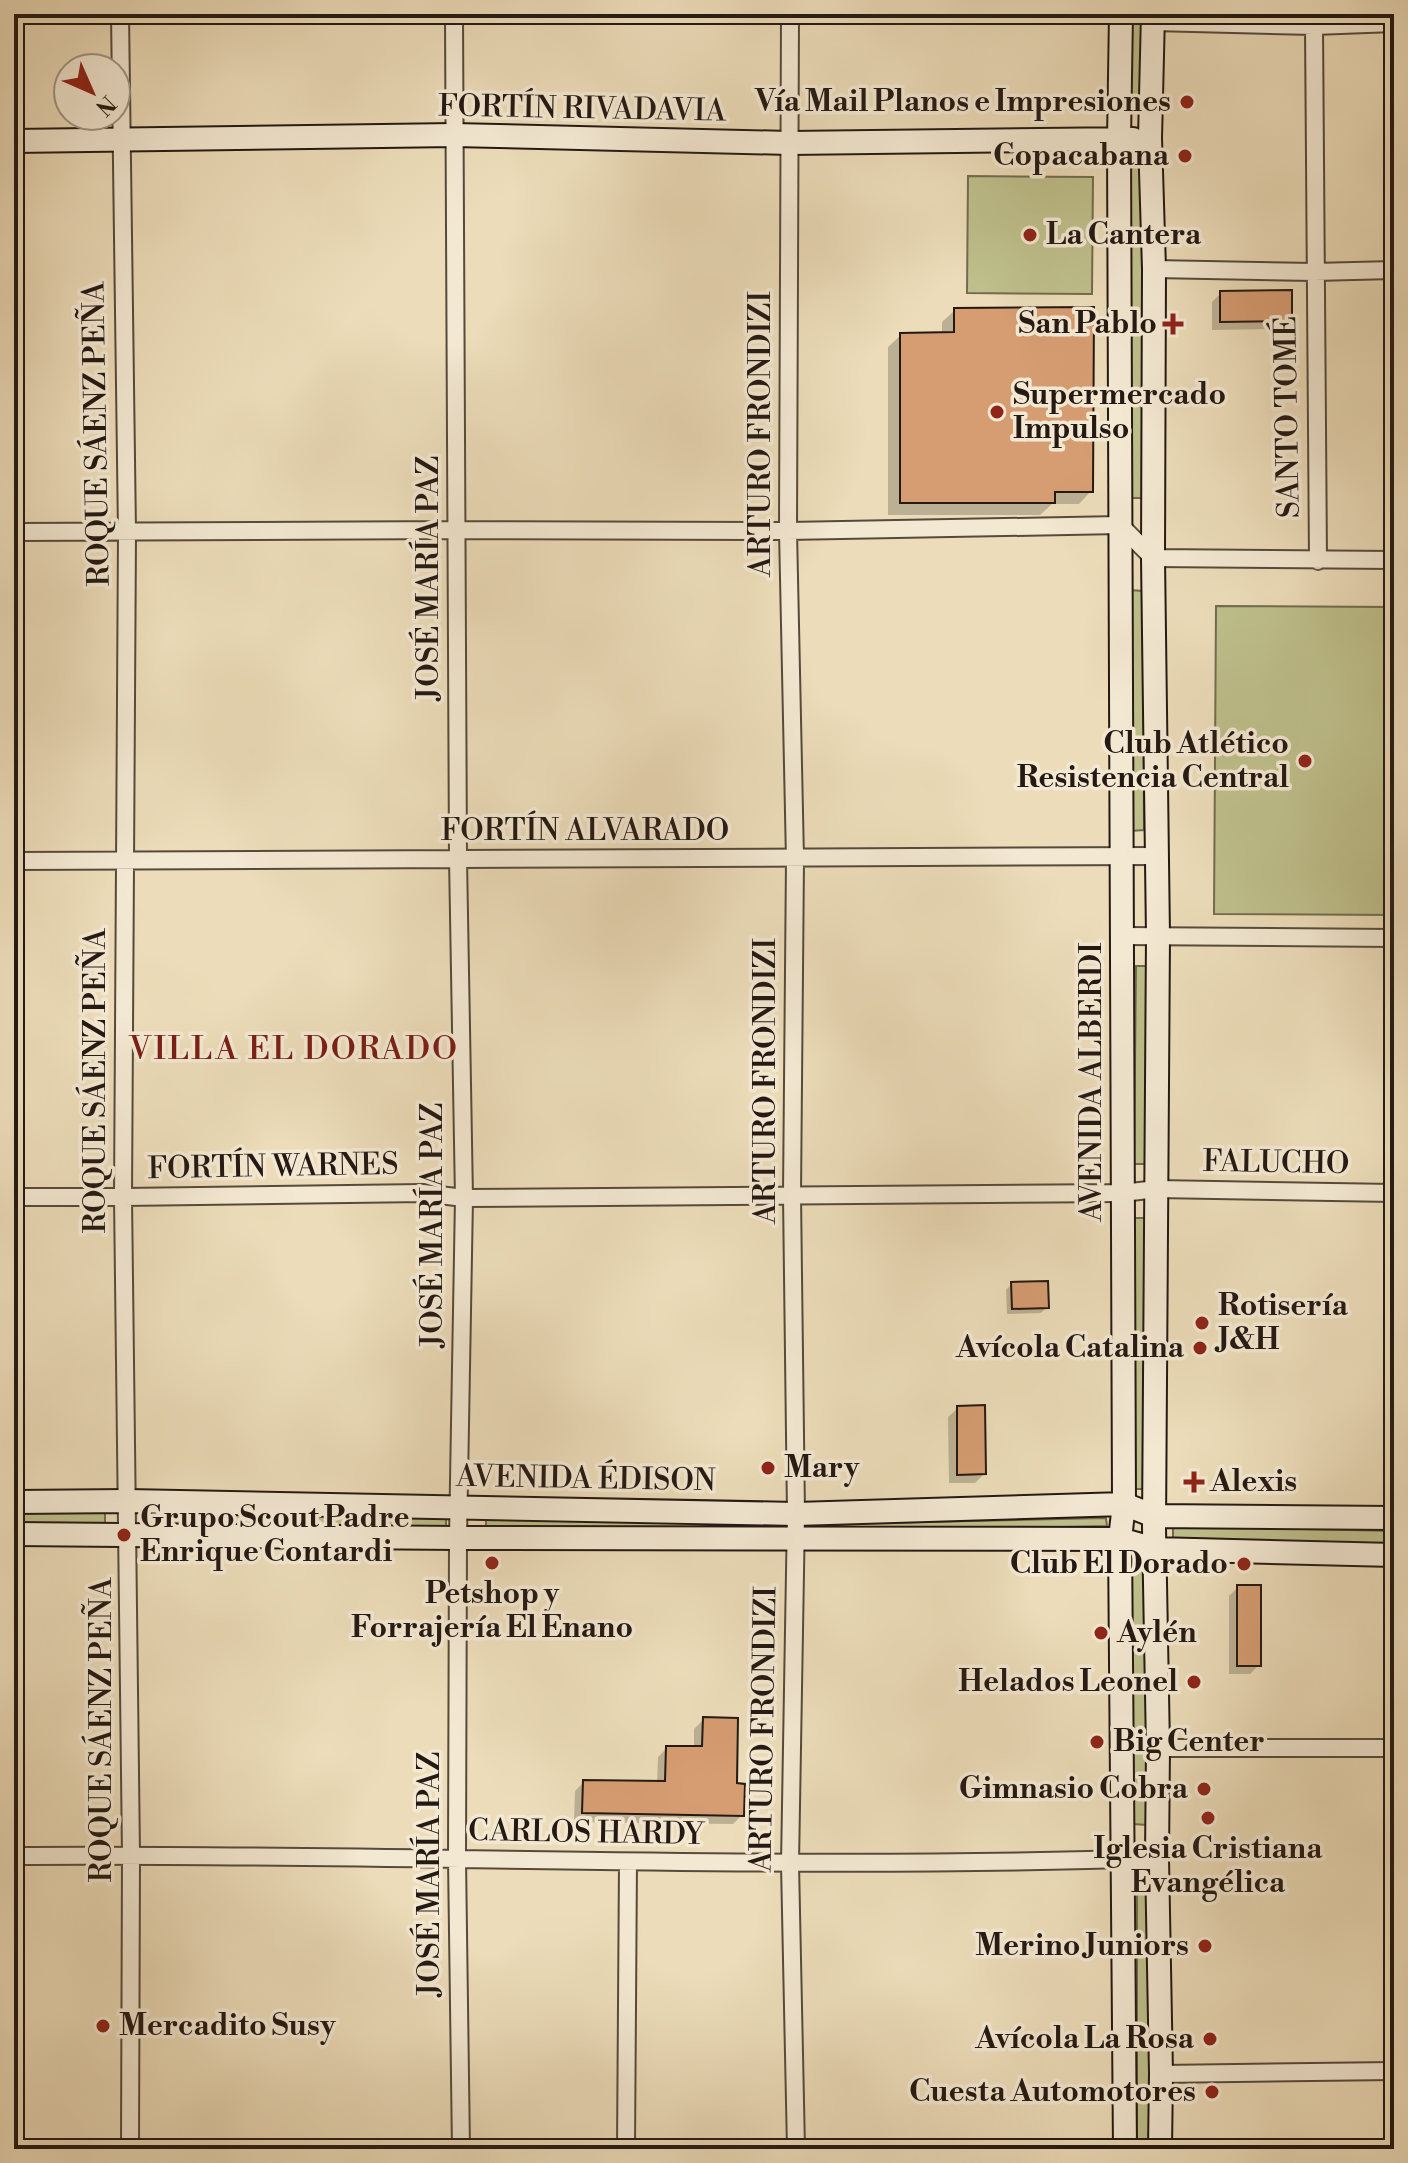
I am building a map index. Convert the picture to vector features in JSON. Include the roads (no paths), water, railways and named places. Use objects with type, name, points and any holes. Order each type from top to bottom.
[{"type":"main road","name":"AVENIDA ALBERDI","points":[[1121,14],[1124,1504],[1120,1539],[1125,2149]]},
{"type":"main road","points":[[1153,18],[1150,138],[1154,269],[1153,558],[1158,936],[1154,1516],[1160,2149]]},
{"type":"main road","name":"FORTÍN RIVADAVIA","points":[[14,141],[454,135],[789,143],[1150,138]]},
{"type":"main road","name":"AVENIDA ÉDISON","points":[[14,1502],[128,1501],[796,1514],[1124,1504],[1154,1516]]},
{"type":"main road","points":[[1154,1516],[1394,1518]]},
{"type":"main road","name":"AVENIDA ÉDISON","points":[[14,1534],[1120,1539],[1155,1549],[1394,1555]]},
{"type":"street","name":"ROQUE SÁENZ PEÑA","points":[[120,14],[127,533],[123,1197],[131,1855],[130,2149]]},
{"type":"street","name":"JOSÉ MARÍA PAZ","points":[[454,14],[458,858],[464,1198],[458,1538],[457,1859],[461,2149]]},
{"type":"street","name":"ARTURO FRONDIZI","points":[[790,14],[788,531],[795,859],[792,1195],[796,1514],[790,1864],[796,2149]]},
{"type":"street","points":[[1153,18],[1394,23]]},
{"type":"street","name":"SANTO TOMÉ","points":[[1318,561],[1314,272],[1319,20]]},
{"type":"street","points":[[1154,269],[1394,270]]},
{"type":"street","points":[[14,532],[788,531],[1120,525],[1153,558],[1394,560]]},
{"type":"street","name":"FORTÍN ALVARADO","points":[[14,861],[1156,856]]},
{"type":"street","points":[[1122,936],[1394,938]]},
{"type":"street","name":"FORTÍN WARNES","points":[[14,1197],[423,1193],[464,1198],[1122,1193],[1157,1189]]},
{"type":"street","name":"FALUCHO","points":[[1157,1189],[1394,1193]]},
{"type":"street","points":[[1158,1748],[1394,1748]]},
{"type":"street","name":"CARLOS HARDY","points":[[14,1856],[790,1864],[1157,1858]]},
{"type":"street","points":[[626,2149],[628,1862]]},
{"type":"street","points":[[1161,2074],[1394,2071]]},
{"type":"place","name":"Vía Mail Planos e Impresiones","points":[[1187,102]]},
{"type":"place","name":"Copacabana","points":[[1185,156]]},
{"type":"place","name":"La Cantera","points":[[1030,235]]},
{"type":"place","name":"San Pablo","points":[[1173,324]]},
{"type":"place","name":"Supermercado Impulso","points":[[997,412]]},
{"type":"place","name":"Club Atlético Resistencia Central","points":[[1305,761]]},
{"type":"place","name":"Rotisería J&H","points":[[1202,1323]]},
{"type":"place","name":"Avícola Catalina","points":[[1200,1348]]},
{"type":"place","name":"Mary","points":[[768,1468]]},
{"type":"place","name":"Alexis","points":[[1194,1482]]},
{"type":"place","name":"Grupo Scout Padre Enrique Contardi","points":[[124,1535]]},
{"type":"place","name":"Petshop y Forrajería El Enano","points":[[492,1563]]},
{"type":"place","name":"Club El Dorado","points":[[1244,1564]]},
{"type":"place","name":"Aylén","points":[[1101,1633]]},
{"type":"place","name":"Helados Leonel","points":[[1194,1682]]},
{"type":"place","name":"Big Center","points":[[1097,1742]]},
{"type":"place","name":"Gimnasio Cobra","points":[[1204,1789]]},
{"type":"place","name":"Iglesia Cristiana Evangélica","points":[[1208,1818]]},
{"type":"place","name":"Merino Juniors","points":[[1205,1946]]},
{"type":"place","name":"Mercadito Susy","points":[[103,2026]]},
{"type":"place","name":"Avícola La Rosa","points":[[1210,2039]]},
{"type":"place","name":"Cuesta Automotores","points":[[1212,2092]]},
{"type":"district","name":"VILLA EL DORADO","points":[[294,1049]]}]
